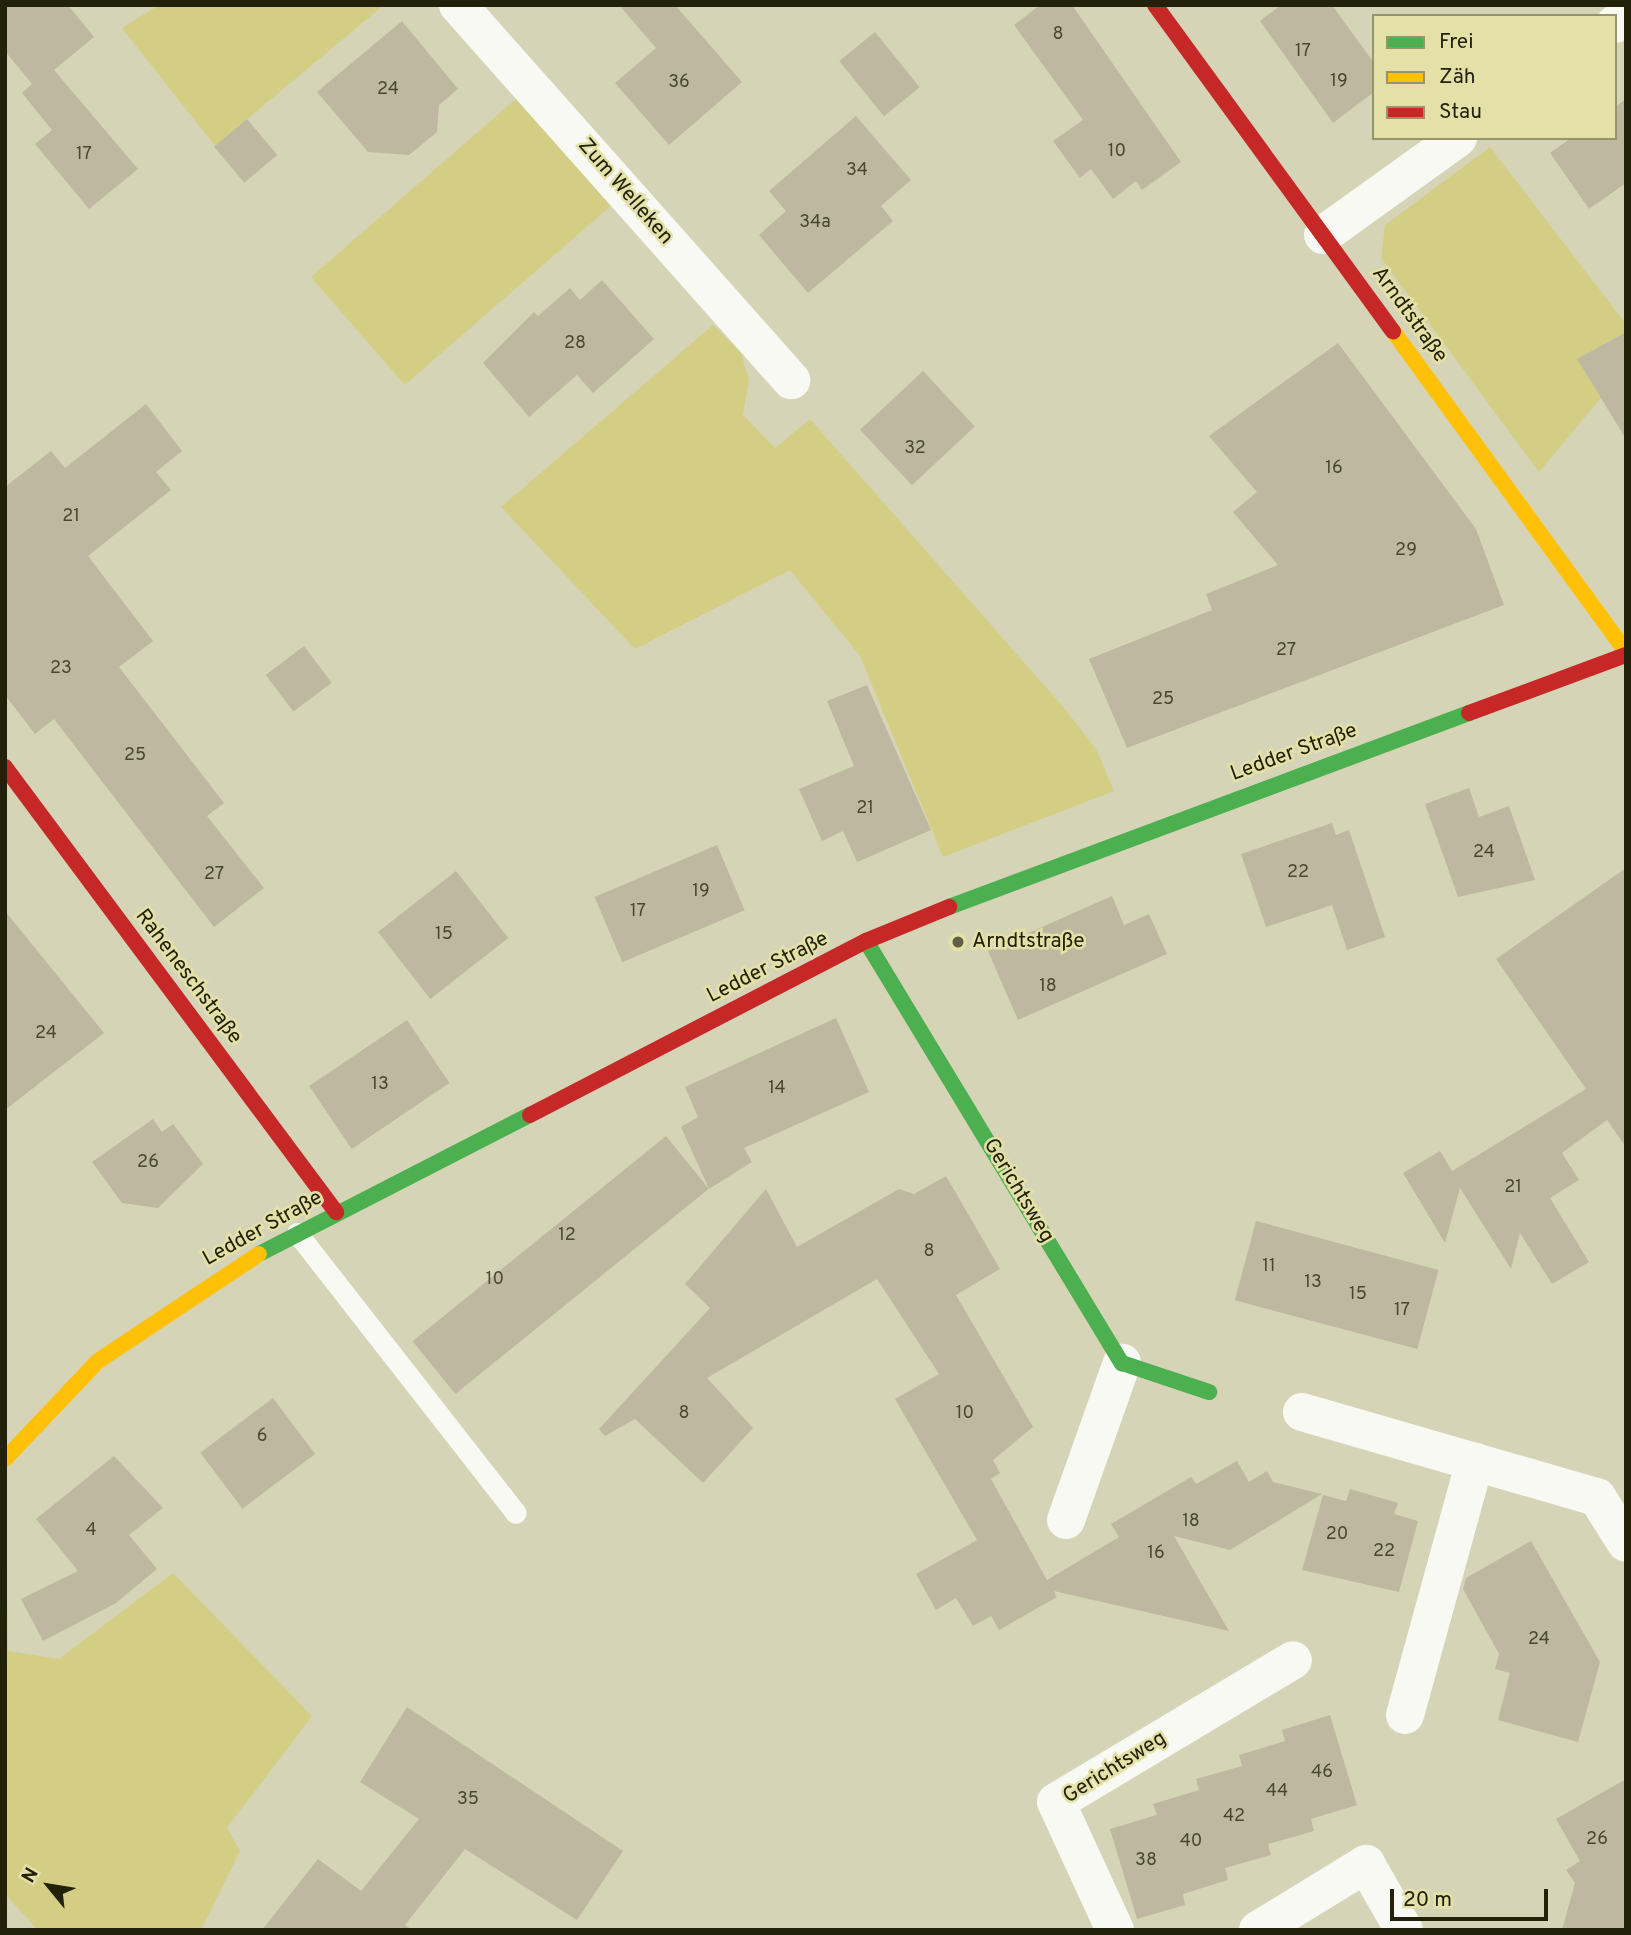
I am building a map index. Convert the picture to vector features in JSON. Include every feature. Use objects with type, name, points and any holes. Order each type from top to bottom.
[{"type":"street","name":"Zum Welleken","points":[[458,5],[791,380]]},
{"type":"street","name":"Arndtstraße","points":[[1155,5],[1626,654]]},
{"type":"street","points":[[1323,236],[1455,140]]},
{"type":"street","name":"Ledder Straße","points":[[5,1459],[109,1353],[229,1269],[866,941],[1038,871],[1626,654]]},
{"type":"street","name":"Raheneschstraße","points":[[5,767],[336,1212]]},
{"type":"street","name":"Gerichtsweg","points":[[866,941],[1122,1363]]},
{"type":"street","points":[[1066,1520],[1122,1363],[1209,1392]]},
{"type":"street","points":[[1302,1412],[1597,1497],[1626,1543]]},
{"type":"street","points":[[1405,1714],[1475,1461]]},
{"type":"street","name":"Gerichtsweg","points":[[1115,1930],[1056,1802],[1293,1660]]},
{"type":"street","points":[[1258,1930],[1366,1864],[1404,1930]]},
{"type":"lane","points":[[297,1233],[516,1513]]},
{"type":"shaded area","points":[[159,5],[384,5],[215,146],[122,28]]},
{"type":"shaded area","points":[[517,98],[611,206],[405,385],[311,277]]},
{"type":"shaded area","points":[[1490,147],[1626,324],[1626,332],[1577,359],[1601,398],[1539,472],[1381,258],[1385,225]]},
{"type":"shaded area","points":[[713,325],[741,353],[749,380],[743,415],[775,448],[810,419],[1065,709],[1096,749],[1114,791],[943,857],[860,656],[790,570],[635,649],[501,507]]},
{"type":"shaded area","points":[[8,1567],[8,1651],[59,1659],[173,1573],[312,1716],[227,1828],[240,1851],[201,1930],[38,1930],[5,1894]]},
{"type":"building","points":[[5,5],[68,5],[94,37],[54,70],[138,169],[89,209],[35,144],[52,130],[22,93],[32,84],[5,51]]},
{"type":"building","points":[[619,5],[675,5],[742,82],[669,145],[615,83],[656,48]]},
{"type":"building","points":[[1040,5],[1072,5],[1181,162],[1142,190],[1136,181],[1113,199],[1091,169],[1080,178],[1053,141],[1083,120],[1014,25]]},
{"type":"building","points":[[1281,5],[1332,5],[1372,60],[1372,94],[1333,123],[1260,21]]},
{"type":"building","points":[[402,21],[458,89],[439,105],[437,132],[409,155],[368,152],[317,92]]},
{"type":"building","points":[[875,32],[920,87],[884,116],[839,61]]},
{"type":"building","points":[[1626,99],[1626,183],[1589,209],[1550,153],[1568,140],[1617,140],[1617,106]]},
{"type":"building","points":[[856,116],[911,180],[881,206],[893,221],[808,293],[759,235],[786,211],[769,191]]},
{"type":"building","points":[[247,119],[277,155],[244,183],[214,147]]},
{"type":"building","points":[[602,280],[654,339],[593,393],[577,375],[529,417],[483,363],[534,312],[538,316],[570,288],[580,300]]},
{"type":"building","points":[[1626,332],[1626,439],[1577,359]]},
{"type":"building","points":[[1338,343],[1476,529],[1504,605],[1127,748],[1089,659],[1212,610],[1206,594],[1278,565],[1233,512],[1257,492],[1209,436]]},
{"type":"building","points":[[923,371],[975,427],[912,485],[860,430]]},
{"type":"building","points":[[146,404],[182,451],[156,472],[171,490],[88,556],[153,641],[119,667],[224,803],[207,816],[264,888],[214,927],[54,719],[35,734],[5,695],[5,487],[51,451],[65,468]]},
{"type":"building","points":[[304,646],[332,683],[293,712],[266,675]]},
{"type":"building","points":[[867,685],[931,830],[857,862],[843,831],[822,841],[799,789],[854,766],[827,701]]},
{"type":"building","points":[[1469,788],[1479,817],[1509,806],[1535,880],[1458,897],[1425,804]]},
{"type":"building","points":[[1332,823],[1336,835],[1349,830],[1385,937],[1347,950],[1332,905],[1266,927],[1241,854]]},
{"type":"building","points":[[717,845],[745,910],[622,962],[595,897]]},
{"type":"building","points":[[1626,868],[1626,1147],[1607,1120],[1562,1153],[1579,1180],[1550,1198],[1589,1262],[1552,1284],[1520,1233],[1511,1269],[1460,1188],[1445,1243],[1403,1173],[1440,1151],[1452,1171],[1586,1089],[1496,959]]},
{"type":"building","points":[[456,871],[508,938],[430,999],[378,932]]},
{"type":"building","points":[[1112,896],[1124,925],[1149,914],[1167,954],[1018,1020],[988,951]]},
{"type":"building","points":[[5,911],[104,1033],[5,1110]]},
{"type":"building","points":[[836,1018],[869,1092],[744,1148],[752,1162],[709,1189],[681,1127],[698,1117],[685,1087]]},
{"type":"building","points":[[407,1020],[449,1083],[352,1149],[309,1086]]},
{"type":"building","points":[[153,1119],[162,1132],[173,1124],[203,1164],[158,1208],[122,1203],[92,1162]]},
{"type":"building","points":[[666,1136],[709,1189],[455,1394],[413,1341]]},
{"type":"building","points":[[946,1176],[1000,1269],[956,1295],[1033,1427],[993,1460],[1000,1473],[991,1479],[1047,1580],[1119,1537],[1111,1524],[1191,1477],[1196,1484],[1237,1461],[1249,1482],[1267,1471],[1273,1482],[1322,1494],[1230,1550],[1174,1536],[1229,1631],[1054,1591],[1057,1597],[999,1630],[991,1616],[973,1626],[956,1598],[936,1610],[916,1574],[977,1540],[895,1399],[939,1374],[877,1279],[707,1378],[753,1428],[703,1483],[635,1419],[605,1436],[599,1429],[710,1308],[685,1284],[766,1189],[797,1247],[899,1189],[914,1194]]},
{"type":"building","points":[[1256,1221],[1439,1270],[1417,1349],[1235,1300]]},
{"type":"building","points":[[273,1398],[315,1454],[242,1509],[200,1453]]},
{"type":"building","points":[[114,1456],[163,1508],[129,1535],[157,1569],[116,1603],[43,1641],[21,1599],[78,1571],[36,1519]]},
{"type":"building","points":[[1350,1489],[1398,1503],[1394,1514],[1418,1521],[1399,1592],[1302,1570],[1323,1495],[1346,1501]]},
{"type":"building","points":[[1531,1541],[1600,1662],[1578,1742],[1498,1720],[1510,1673],[1495,1669],[1499,1654],[1463,1589],[1466,1578]]},
{"type":"building","points":[[407,1707],[623,1851],[577,1920],[465,1849],[405,1925],[412,1930],[262,1930],[318,1859],[361,1891],[419,1819],[360,1782]]},
{"type":"building","points":[[1330,1715],[1357,1805],[1311,1819],[1314,1831],[1268,1844],[1271,1855],[1225,1868],[1228,1880],[1183,1894],[1185,1905],[1137,1919],[1110,1829],[1157,1815],[1153,1804],[1199,1790],[1196,1779],[1242,1766],[1239,1755],[1285,1741],[1282,1730]]},
{"type":"building","points":[[1626,1779],[1626,1930],[1562,1930],[1575,1883],[1566,1870],[1580,1861],[1556,1819]]},
{"type":"traffic: fast","points":[[949,907],[1469,713]]},
{"type":"traffic: fast","points":[[866,941],[1122,1363],[1209,1392]]},
{"type":"traffic: fast","points":[[259,1254],[530,1115]]},
{"type":"traffic: slow","points":[[1393,331],[1626,652]]},
{"type":"traffic: slow","points":[[5,1459],[98,1361],[259,1254]]},
{"type":"traffic: jam","points":[[1155,5],[1393,331]]},
{"type":"traffic: jam","points":[[1469,713],[1626,655]]},
{"type":"traffic: jam","points":[[5,767],[336,1212]]},
{"type":"traffic: jam","points":[[530,1115],[866,941],[949,907]]},
{"type":"place","name":"Arndtstraße","points":[[958,942]]}]
